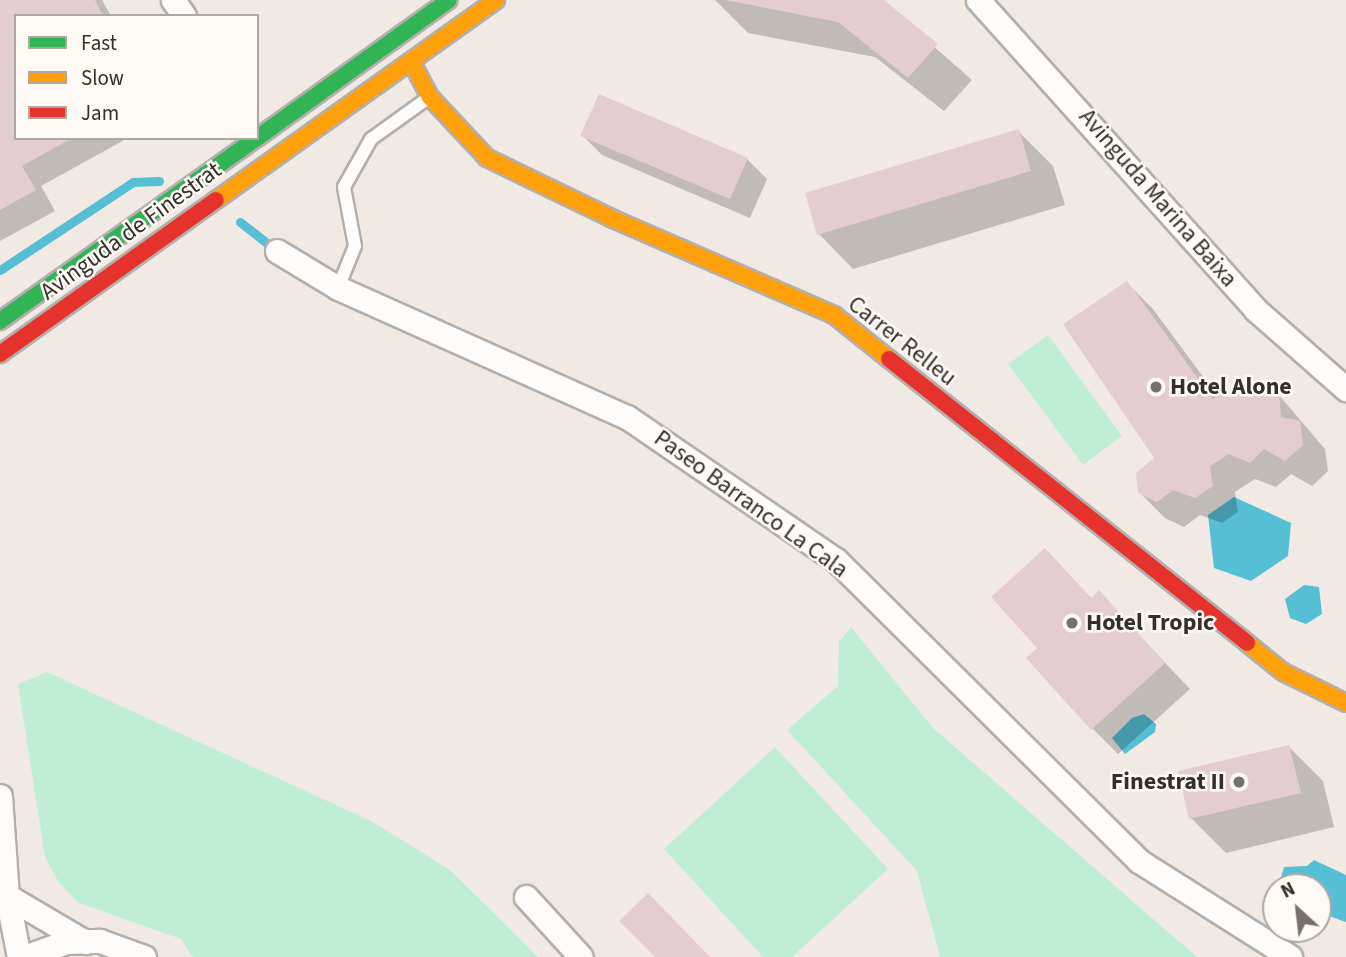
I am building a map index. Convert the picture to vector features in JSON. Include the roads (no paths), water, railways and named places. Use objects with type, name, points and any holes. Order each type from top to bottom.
[{"type":"main road","name":"Avinguda de Finestrat","points":[[259,133],[449,0]]},
{"type":"main road","name":"Avinguda de Finestrat","points":[[0,354],[496,0]]},
{"type":"main road","name":"Carrer Relleu","points":[[411,61],[430,97],[487,158],[611,218],[834,314],[1283,672],[1346,703]]},
{"type":"main road","name":"Avinguda de Finestrat","points":[[0,321],[249,140]]},
{"type":"street","name":"Avinguda Marina Baixa","points":[[978,0],[1256,310],[1346,389]]},
{"type":"street","name":"Paseo Barranco La Cala","points":[[277,251],[338,288],[627,416],[836,560],[1139,861],[1290,957]]},
{"type":"street","points":[[0,796],[7,896],[21,957],[66,942],[85,942],[132,950],[144,957]]},
{"type":"street","points":[[7,896],[85,942]]},
{"type":"street","points":[[526,897],[581,957]]},
{"type":"lane","points":[[338,288],[355,246],[344,187],[371,139],[430,97]]},
{"type":"water","points":[[1234,497],[1291,523],[1288,556],[1251,581],[1214,568],[1208,515]]},
{"type":"water","points":[[1304,585],[1319,587],[1322,614],[1306,624],[1290,618],[1285,599]]},
{"type":"water","points":[[1144,714],[1156,724],[1155,732],[1125,754],[1112,738],[1132,718]]},
{"type":"water","points":[[1314,860],[1346,875],[1346,922],[1332,917],[1332,873],[1282,873],[1284,867],[1307,866]]},
{"type":"waterway","points":[[0,270],[133,182],[159,181]]},
{"type":"waterway","points":[[240,222],[277,251]]},
{"type":"place","name":"Hotel Alone","points":[[1156,387]]},
{"type":"place","name":"Hotel Tropic","points":[[1072,623]]},
{"type":"place","name":"Finestrat II","points":[[1239,782]]}]
